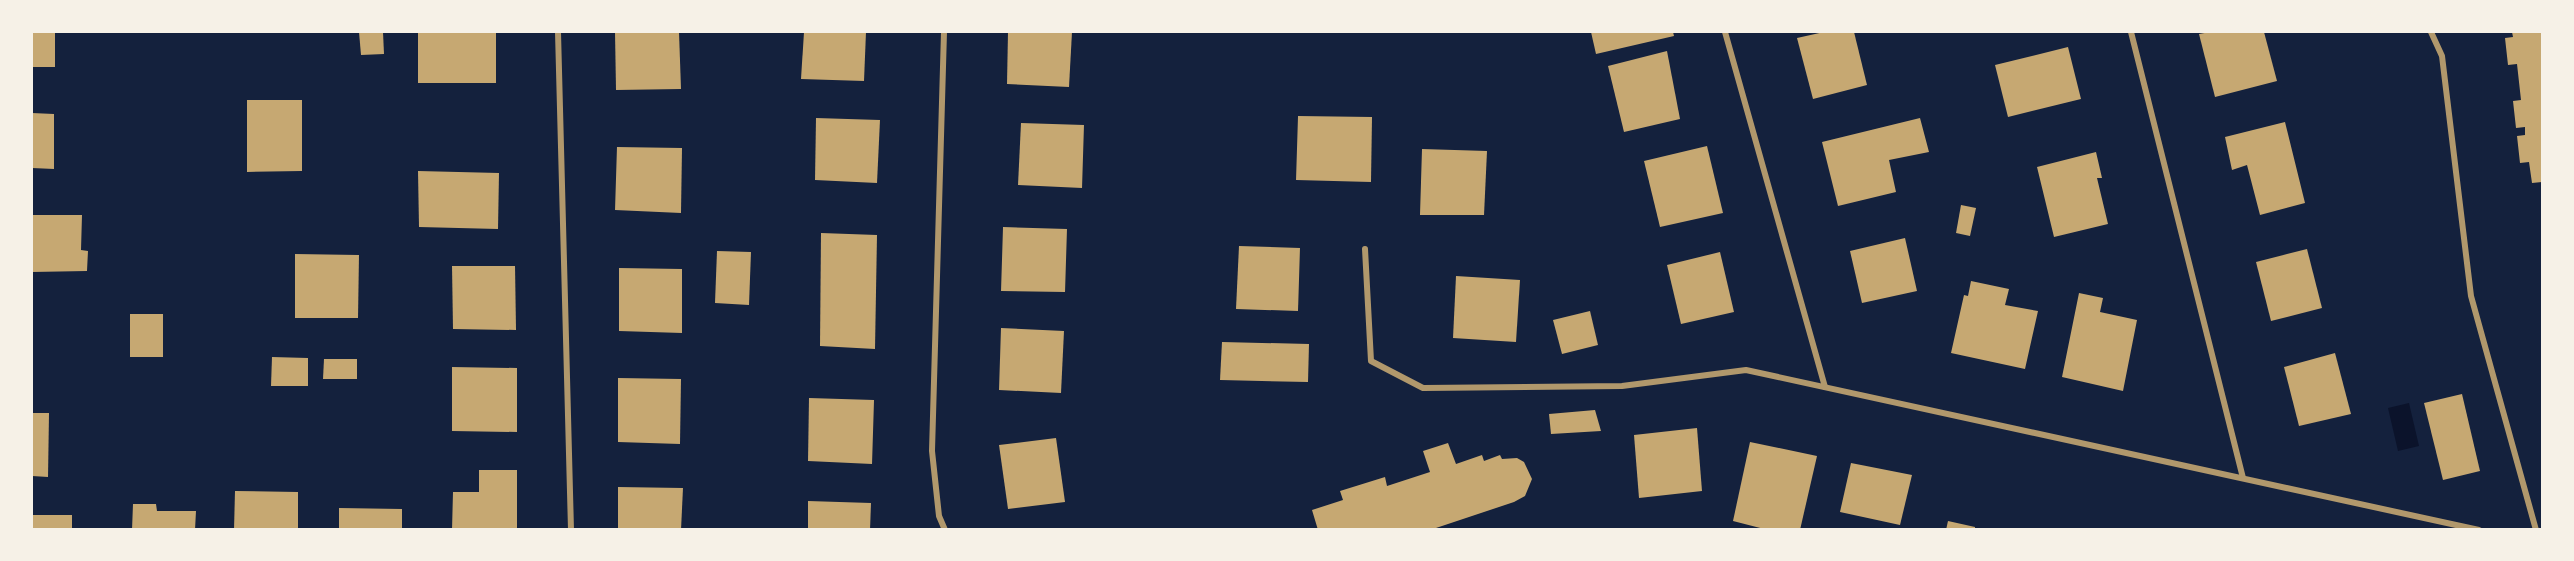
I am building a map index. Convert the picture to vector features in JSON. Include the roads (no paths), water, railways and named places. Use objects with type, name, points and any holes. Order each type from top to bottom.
[{"type":"street","points":[[558,32],[571,530]]},
{"type":"street","points":[[944,32],[932,451],[939,516],[945,530]]},
{"type":"street","points":[[1725,32],[1825,387]]},
{"type":"street","points":[[2131,32],[2243,478]]},
{"type":"street","points":[[2431,32],[2442,56],[2471,296],[2536,530]]},
{"type":"street","points":[[1365,249],[1371,361],[1423,388],[1622,386],[1746,369],[2479,530]]},
{"type":"water","points":[[2409,403],[2419,446],[2398,451],[2388,408]]}]
